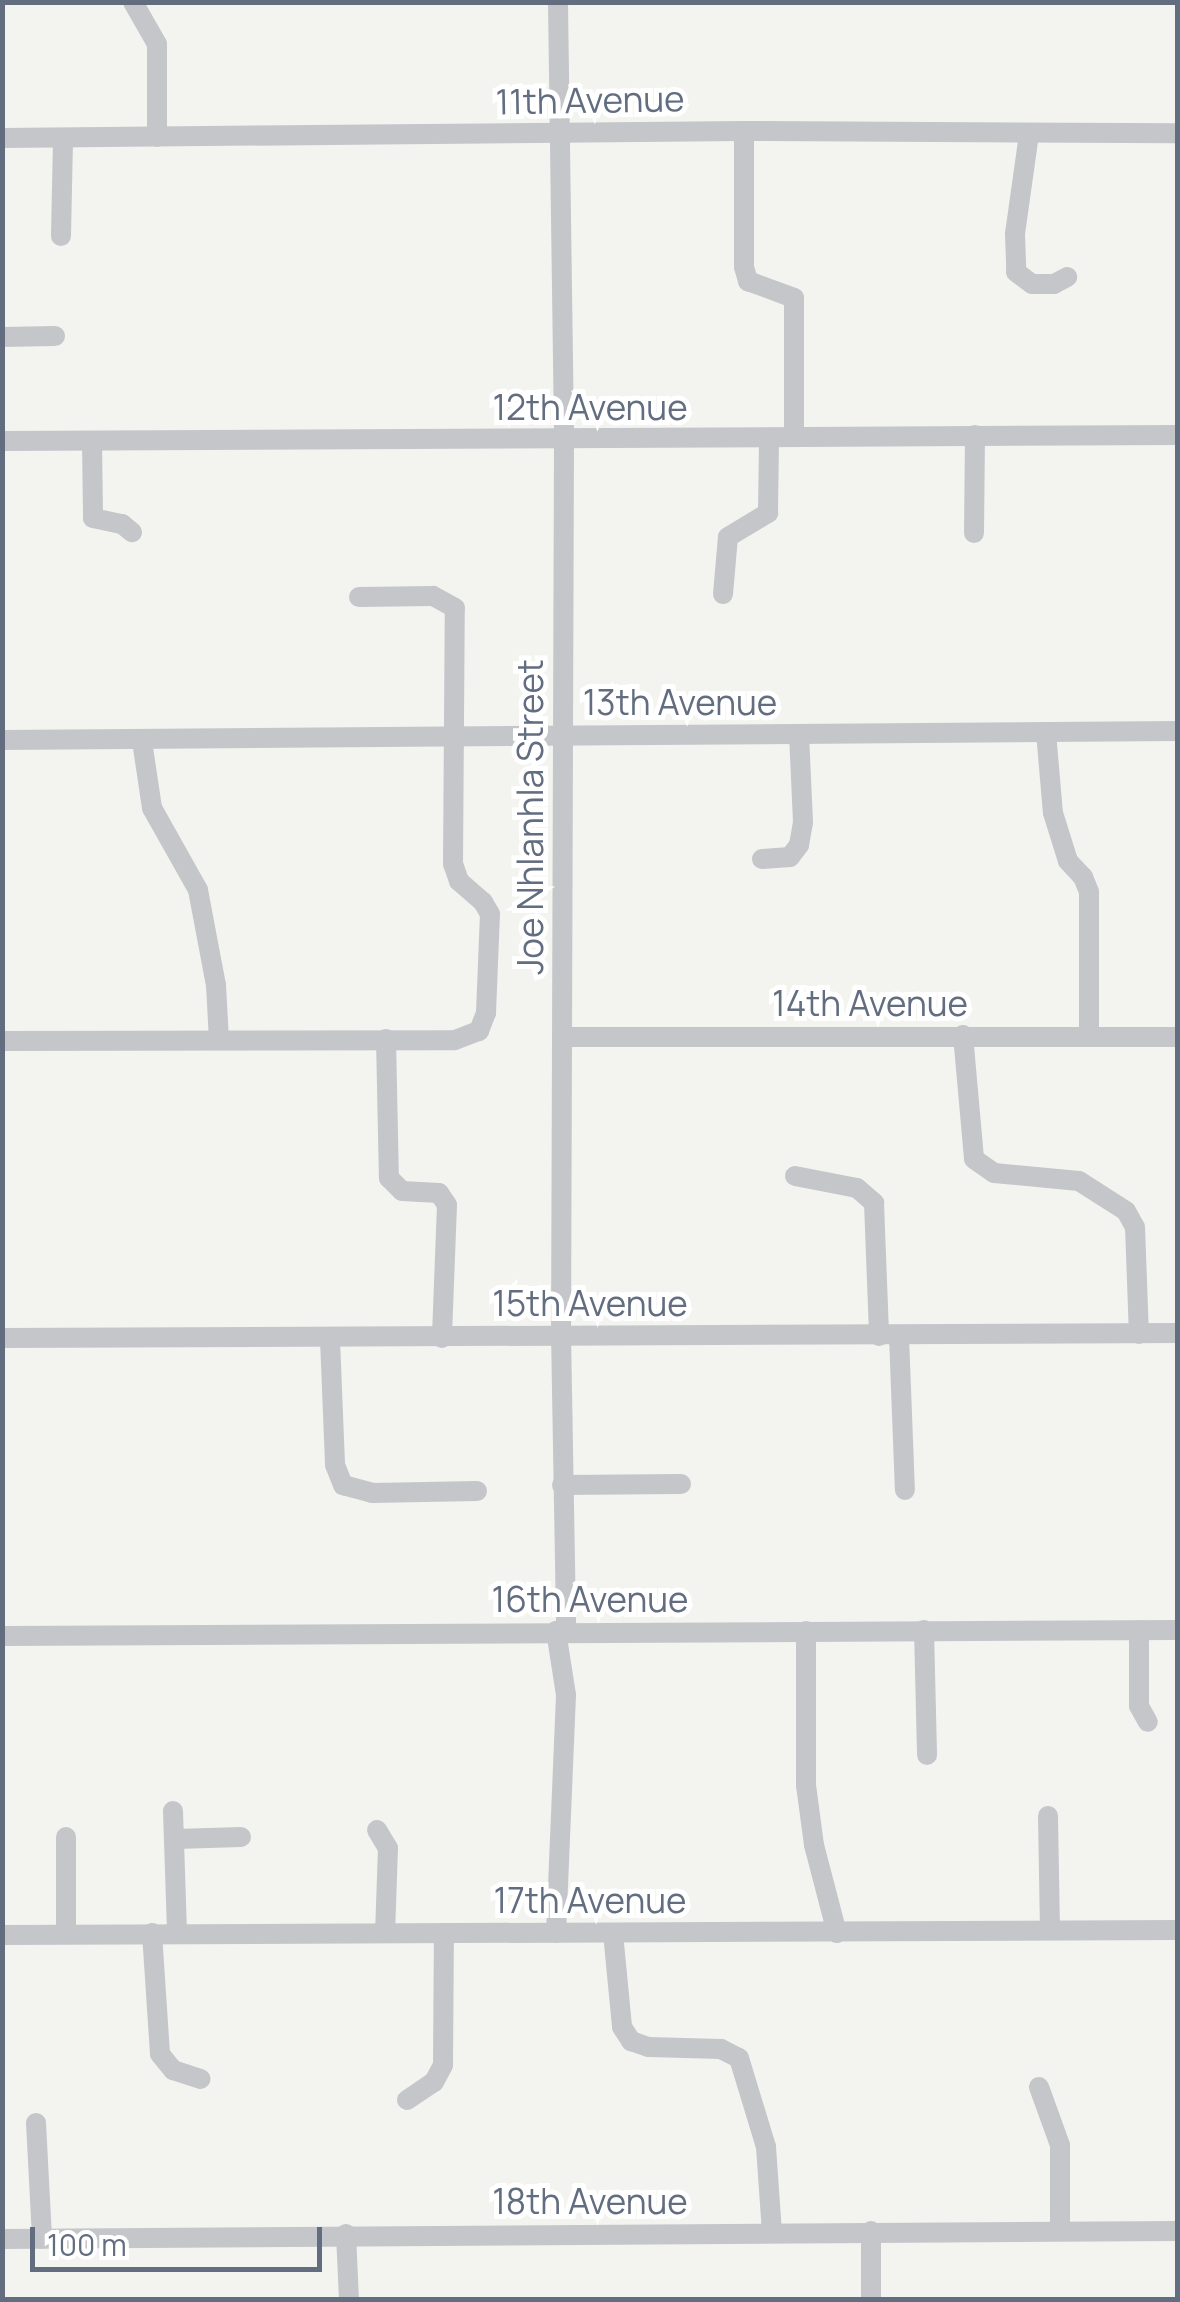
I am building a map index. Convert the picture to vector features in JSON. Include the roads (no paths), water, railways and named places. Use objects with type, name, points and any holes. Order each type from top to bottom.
[{"type":"street","points":[[134,2],[157,44],[158,137]]},
{"type":"street","name":"Joe Nhlanhla Street","points":[[556,1933],[566,1695],[560,1631],[564,440],[558,2]]},
{"type":"street","points":[[744,131],[744,267],[748,281],[794,298],[794,437]]},
{"type":"street","name":"11th Avenue","points":[[2,138],[744,131],[1178,133]]},
{"type":"street","points":[[1028,134],[1015,234],[1016,272],[1032,284],[1054,284],[1067,278]]},
{"type":"street","points":[[61,236],[62,138]]},
{"type":"street","points":[[2,336],[55,336]]},
{"type":"street","name":"12th Avenue","points":[[2,441],[1178,435]]},
{"type":"street","points":[[974,534],[975,436]]},
{"type":"street","points":[[723,594],[728,536],[768,513],[769,438]]},
{"type":"street","points":[[92,442],[93,518],[122,524],[132,532]]},
{"type":"street","points":[[2,1041],[386,1040],[468,1038],[479,1032],[485,1020],[490,914],[455,874],[456,608],[433,596],[359,597]]},
{"type":"street","name":"13th Avenue","points":[[2,740],[1178,731]]},
{"type":"street","points":[[1046,732],[1053,813],[1068,861],[1086,881],[1089,892],[1089,1036]]},
{"type":"street","points":[[762,859],[786,858],[799,845],[803,822],[799,734]]},
{"type":"street","points":[[142,741],[152,808],[198,890],[216,986],[220,1040]]},
{"type":"street","points":[[963,1035],[974,1159],[994,1174],[1073,1179],[1126,1211],[1136,1226],[1140,1334]]},
{"type":"street","name":"14th Avenue","points":[[563,1037],[1178,1037]]},
{"type":"street","points":[[386,1040],[388,1178],[402,1191],[440,1193],[447,1205],[442,1338]]},
{"type":"street","points":[[795,1176],[857,1188],[874,1203],[905,1490]]},
{"type":"street","name":"15th Avenue","points":[[2,1338],[442,1338],[561,1333],[1178,1334]]},
{"type":"street","points":[[330,1339],[336,1465],[343,1485],[372,1494],[477,1491]]},
{"type":"street","points":[[562,1484],[681,1484]]},
{"type":"street","points":[[924,1630],[927,1755]]},
{"type":"street","points":[[1139,1630],[1139,1706],[1148,1722]]},
{"type":"street","name":"16th Avenue","points":[[2,1636],[1178,1630]]},
{"type":"street","points":[[806,1631],[806,1785],[814,1845],[837,1933]]},
{"type":"street","points":[[173,1811],[177,1932]]},
{"type":"street","points":[[1048,1816],[1050,1930]]},
{"type":"street","points":[[378,1830],[388,1848],[386,1932]]},
{"type":"street","points":[[176,1839],[241,1837]]},
{"type":"street","points":[[66,1838],[66,1934]]},
{"type":"street","name":"17th Avenue","points":[[2,1935],[1178,1930]]},
{"type":"street","points":[[152,1933],[160,2054],[173,2070],[201,2079]]},
{"type":"street","points":[[407,2100],[434,2082],[443,2065],[444,1933]]},
{"type":"street","points":[[614,1933],[626,2037],[648,2047],[721,2049],[739,2058],[766,2147],[772,2232]]},
{"type":"street","points":[[1039,2088],[1058,2134],[1060,2230]]},
{"type":"street","points":[[36,2122],[42,2240]]},
{"type":"street","points":[[871,2230],[871,2300]]},
{"type":"street","name":"18th Avenue","points":[[2,2239],[871,2230],[1178,2231]]},
{"type":"street","points":[[346,2234],[348,2300]]}]
